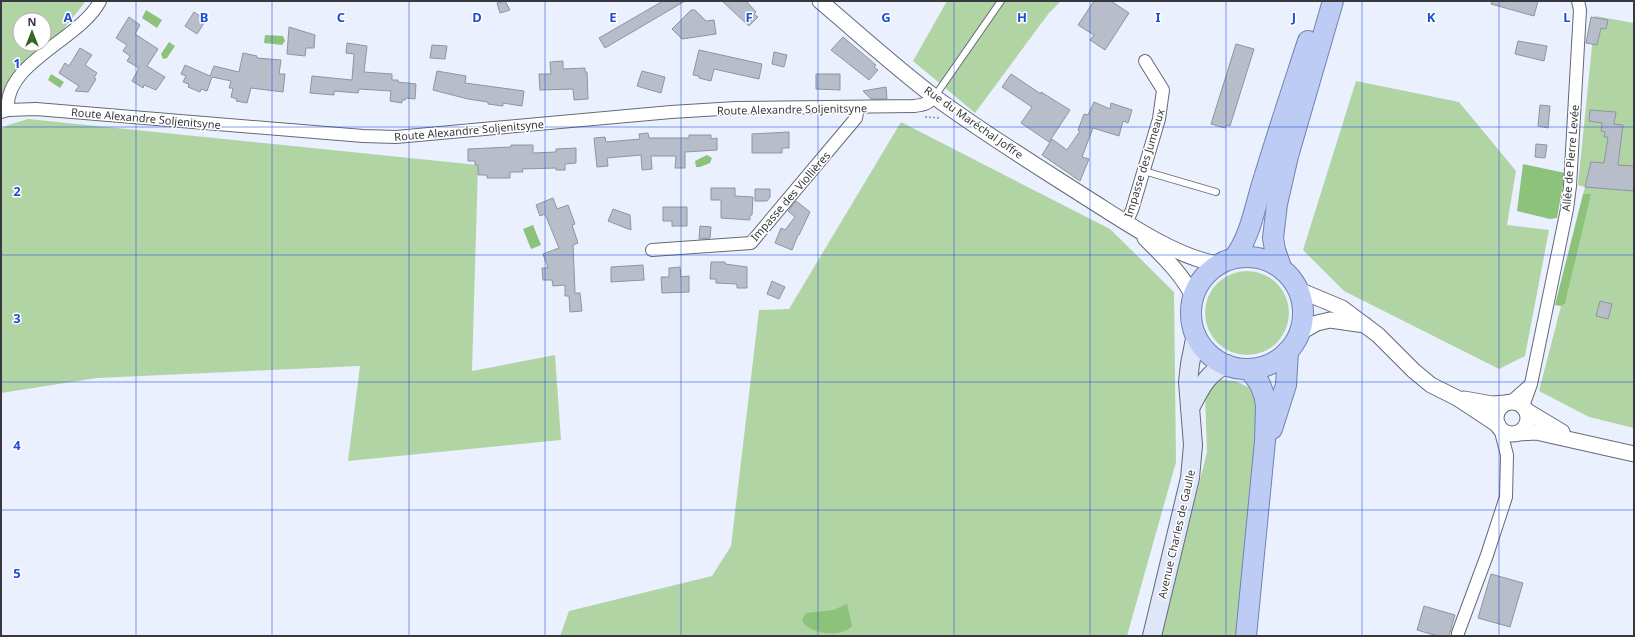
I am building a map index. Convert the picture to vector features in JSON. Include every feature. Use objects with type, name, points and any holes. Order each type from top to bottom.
[{"type":"main road","points":[[1321,1],[1248,232],[1240,250],[1202,278],[1188,297],[1192,323],[1190,333],[1216,358],[1227,364],[1248,369],[1265,366],[1278,361],[1288,351],[1299,333],[1302,319],[1302,305],[1299,290],[1281,267],[1275,250],[1273,238],[1277,204],[1288,156],[1333,1]]},
{"type":"main road","points":[[1226,261],[1248,258],[1265,260],[1281,267]]},
{"type":"main road","name":"Avenue Charles de Gaulle","points":[[1152,636],[1190,478],[1192,445],[1189,376],[1190,333]]},
{"type":"main road","points":[[1263,456],[1286,385],[1288,351]]},
{"type":"main road","points":[[1190,408],[1207,378],[1219,368],[1227,364]]},
{"type":"main road","points":[[1246,636],[1263,456],[1266,405],[1260,384],[1248,369]]},
{"type":"street","points":[[4,111],[15,82],[32,64],[77,27],[100,1]]},
{"type":"street","name":"Rue du Maréchal Joffre","points":[[820,1],[934,96],[964,118],[1132,226],[1188,256],[1208,262],[1226,261]]},
{"type":"street","name":"Allée de Pierre Levée","points":[[1517,406],[1531,384],[1569,194],[1580,10],[1578,1]]},
{"type":"street","name":"Impasse des Jumeaux","points":[[1132,226],[1132,210],[1162,108],[1163,90],[1145,61]]},
{"type":"street","name":"Route Alexandre Soljenitsyne","points":[[4,111],[36,109],[363,136],[396,137],[671,112],[736,108],[906,107],[924,105],[931,102],[934,96]]},
{"type":"street","name":"Impasse des Viollières","points":[[652,250],[751,243],[856,118],[858,108]]},
{"type":"street","name":"Rue du Maréchal Joffre","points":[[1132,226],[1185,281],[1188,297]]},
{"type":"street","points":[[1299,290],[1342,308],[1366,325],[1414,371],[1431,385],[1457,398],[1499,426],[1505,432],[1536,432],[1634,454]]},
{"type":"street","points":[[1299,333],[1317,323],[1330,320],[1366,325]]},
{"type":"street","points":[[1457,398],[1492,404],[1517,406],[1549,426],[1581,442]]},
{"type":"street","points":[[1458,633],[1506,498],[1507,455],[1499,426],[1497,414],[1498,410],[1517,406]]},
{"type":"street","points":[[1507,455],[1516,433],[1526,426],[1528,418],[1517,406]]},
{"type":"lane","points":[[934,96],[1002,1]]},
{"type":"lane","points":[[1144,171],[1216,192]]},
{"type":"path","points":[[906,107],[910,115],[947,119]]},
{"type":"path","points":[[1188,297],[1190,333]]},
{"type":"shaded area","points":[[1,1],[86,1],[52,43],[52,12],[12,12],[12,52],[45,52],[8,98],[1,100]]},
{"type":"shaded area","points":[[947,1],[1061,1],[1049,13],[975,113],[913,61]]},
{"type":"shaded area","points":[[146,10],[162,20],[157,28],[142,18]]},
{"type":"shaded area","points":[[1595,16],[1634,23],[1634,428],[1589,417],[1539,391],[1561,306],[1565,304],[1590,194],[1583,194],[1585,187],[1578,185]]},
{"type":"shaded area","points":[[265,35],[283,36],[285,41],[282,45],[264,43]]},
{"type":"shaded area","points":[[169,42],[175,46],[167,58],[163,59],[161,54]]},
{"type":"shaded area","points":[[51,74],[64,82],[60,88],[48,80]]},
{"type":"shaded area","points":[[1356,81],[1459,102],[1516,171],[1507,225],[1549,230],[1525,356],[1499,369],[1344,291],[1303,250]]},
{"type":"shaded area","points":[[28,119],[478,165],[472,371],[555,355],[561,440],[348,461],[360,366],[97,378],[1,393],[1,129],[8,125]]},
{"type":"shaded area","points":[[901,122],[1110,229],[1174,292],[1176,462],[1127,636],[560,636],[569,611],[712,576],[731,546],[759,310],[789,309]]},
{"type":"shaded area","points":[[707,155],[712,158],[710,163],[696,167],[695,161]]},
{"type":"shaded area","points":[[1523,164],[1565,173],[1557,218],[1550,219],[1517,211]]},
{"type":"shaded area","points":[[1583,194],[1591,194],[1565,304],[1561,306],[1555,305]]},
{"type":"shaded area","points":[[533,225],[541,245],[531,249],[523,229]]},
{"type":"shaded area","points":[[1239,271],[1255,271],[1271,278],[1282,289],[1289,305],[1289,321],[1286,329],[1277,343],[1271,348],[1255,355],[1239,355],[1223,348],[1212,337],[1205,321],[1205,305],[1212,289],[1223,278]]},
{"type":"shaded area","points":[[1217,379],[1235,381],[1250,388],[1258,408],[1236,636],[1161,636],[1207,452],[1205,396]]},
{"type":"shaded area","points":[[847,604],[852,626],[848,630],[842,632],[829,633],[815,630],[804,624],[802,619],[806,613],[833,610]]},
{"type":"building","points":[[505,1],[510,10],[500,13],[497,3]]},
{"type":"building","points":[[663,1],[685,1],[605,48],[599,38]]},
{"type":"building","points":[[722,1],[746,1],[756,12],[754,14],[758,17],[749,26]]},
{"type":"building","points":[[1094,1],[1111,1],[1129,13],[1105,50],[1090,40],[1094,35],[1078,25]]},
{"type":"building","points":[[1492,1],[1538,1],[1534,16],[1491,4]]},
{"type":"building","points":[[691,10],[695,10],[706,21],[714,20],[716,34],[682,39],[672,29]]},
{"type":"building","points":[[194,12],[206,20],[197,34],[185,26]]},
{"type":"building","points":[[129,17],[140,25],[135,34],[158,49],[147,66],[165,77],[156,90],[144,85],[143,88],[132,81],[139,68],[127,61],[130,56],[123,51],[127,45],[116,38]]},
{"type":"building","points":[[1591,17],[1608,20],[1606,29],[1601,28],[1597,45],[1586,43]]},
{"type":"building","points":[[289,27],[315,35],[314,48],[306,48],[305,56],[287,54]]},
{"type":"building","points":[[843,37],[876,65],[874,67],[878,70],[869,80],[831,50]]},
{"type":"building","points":[[1518,41],[1547,46],[1544,61],[1515,54]]},
{"type":"building","points":[[347,43],[367,46],[364,72],[392,74],[392,80],[416,84],[415,99],[406,98],[405,100],[402,100],[402,103],[390,101],[391,91],[359,89],[358,93],[334,91],[334,95],[310,93],[312,76],[352,80],[354,54],[346,53]]},
{"type":"building","points":[[1236,44],[1254,49],[1230,126],[1226,125],[1225,128],[1211,124]]},
{"type":"building","points":[[432,45],[447,46],[445,59],[430,58]]},
{"type":"building","points":[[80,48],[92,55],[85,65],[97,73],[94,78],[96,79],[88,92],[75,91],[79,86],[59,73],[65,63],[69,66]]},
{"type":"building","points":[[699,50],[762,64],[759,79],[714,69],[711,81],[699,78],[699,76],[693,75]]},
{"type":"building","points":[[774,52],[787,55],[784,67],[772,64]]},
{"type":"building","points":[[243,53],[257,56],[257,58],[281,60],[279,74],[285,74],[283,92],[251,88],[247,103],[236,101],[237,99],[231,97],[233,88],[229,88],[231,81],[212,77],[207,91],[201,89],[200,92],[188,87],[189,84],[183,82],[186,76],[181,74],[185,65],[210,76],[214,66],[239,72]]},
{"type":"building","points":[[563,61],[563,69],[585,68],[585,72],[587,72],[588,99],[574,100],[573,89],[540,90],[539,74],[551,74],[550,62]]},
{"type":"building","points":[[437,71],[466,76],[465,83],[524,91],[522,106],[503,103],[503,106],[488,104],[488,102],[468,99],[433,90]]},
{"type":"building","points":[[642,71],[665,77],[661,93],[637,86]]},
{"type":"building","points":[[816,74],[840,74],[840,90],[816,89]]},
{"type":"building","points":[[1011,74],[1041,94],[1041,92],[1070,110],[1049,142],[1021,123],[1032,107],[1002,87]]},
{"type":"building","points":[[886,87],[887,99],[871,99],[863,91]]},
{"type":"building","points":[[1094,102],[1110,109],[1111,103],[1132,110],[1128,123],[1123,121],[1119,136],[1093,128],[1082,157],[1089,159],[1080,181],[1042,155],[1052,139],[1067,150],[1080,131],[1078,130],[1084,114],[1088,115]]},
{"type":"building","points":[[1540,105],[1550,106],[1548,128],[1538,126]]},
{"type":"building","points":[[1590,110],[1616,112],[1614,124],[1623,125],[1618,165],[1634,166],[1634,191],[1585,187],[1591,162],[1604,163],[1608,137],[1604,137],[1605,132],[1601,131],[1602,123],[1589,121]]},
{"type":"building","points":[[789,132],[789,148],[782,148],[782,153],[752,153],[752,134]]},
{"type":"building","points":[[648,133],[649,138],[689,138],[689,135],[711,135],[711,139],[717,138],[717,150],[685,152],[685,168],[675,168],[676,156],[651,156],[652,169],[642,170],[641,155],[607,158],[608,166],[597,167],[594,138],[605,137],[606,142],[640,139],[639,134]]},
{"type":"building","points":[[1536,144],[1547,145],[1545,158],[1535,157]]},
{"type":"building","points":[[511,145],[533,145],[533,153],[556,152],[556,149],[576,148],[576,163],[565,164],[565,170],[556,170],[556,168],[522,169],[523,172],[510,172],[510,178],[487,178],[487,175],[478,175],[478,165],[475,165],[475,161],[468,161],[468,149],[511,147]]},
{"type":"building","points":[[711,188],[735,188],[735,196],[753,197],[752,215],[750,215],[750,220],[721,218],[721,200],[711,200]]},
{"type":"building","points":[[755,189],[770,189],[770,197],[767,201],[755,201]]},
{"type":"building","points":[[553,198],[557,209],[568,205],[575,224],[572,225],[578,243],[573,245],[575,293],[580,293],[582,311],[570,312],[569,296],[565,296],[565,285],[553,286],[552,280],[543,280],[542,268],[548,268],[543,254],[559,248],[545,214],[540,216],[536,205]]},
{"type":"building","points":[[796,201],[810,212],[792,250],[775,243],[781,228],[785,230],[795,217],[788,211]]},
{"type":"building","points":[[663,207],[687,207],[687,226],[672,226],[672,221],[663,221]]},
{"type":"building","points":[[613,209],[630,215],[631,230],[608,221]]},
{"type":"building","points":[[700,226],[711,227],[710,238],[699,239]]},
{"type":"building","points":[[711,262],[725,262],[725,264],[747,267],[747,288],[737,288],[737,284],[716,283],[716,279],[710,279]]},
{"type":"building","points":[[643,265],[644,280],[611,282],[611,267]]},
{"type":"building","points":[[680,267],[681,277],[689,276],[689,292],[662,293],[661,277],[669,277],[669,268]]},
{"type":"building","points":[[772,281],[785,287],[779,299],[767,294]]},
{"type":"building","points":[[1600,301],[1612,304],[1608,319],[1596,316]]},
{"type":"building","points":[[1491,574],[1523,583],[1510,627],[1478,618]]},
{"type":"building","points":[[1424,606],[1455,615],[1449,636],[1438,636],[1417,630]]}]
